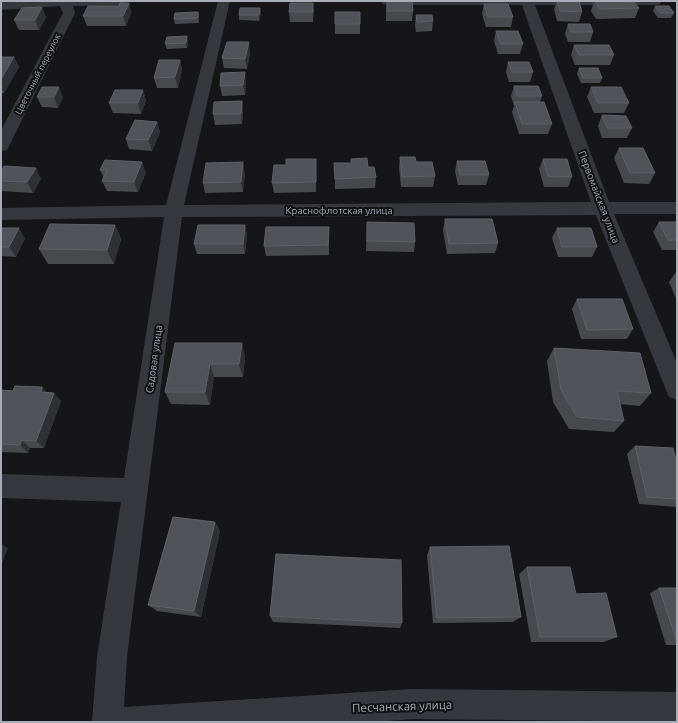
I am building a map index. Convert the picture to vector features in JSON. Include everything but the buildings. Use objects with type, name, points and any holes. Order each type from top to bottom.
[{"type":"street","points":[[1,6],[65,1],[119,1]]},
{"type":"street","name":"Цветочный переулок","points":[[1,146],[69,13],[65,1]]},
{"type":"street","name":"Садовая улица","points":[[108,722],[112,657],[174,211],[224,1]]},
{"type":"street","points":[[388,1],[656,1]]},
{"type":"street","name":"Первомайская улица","points":[[527,2],[603,210],[677,390]]},
{"type":"street","name":"Краснофлотская улица","points":[[1,214],[174,211],[603,210],[677,208]]},
{"type":"street","points":[[1,486],[136,490]]},
{"type":"street","name":"Песчанская улица","points":[[127,722],[412,704],[677,708]]}]
